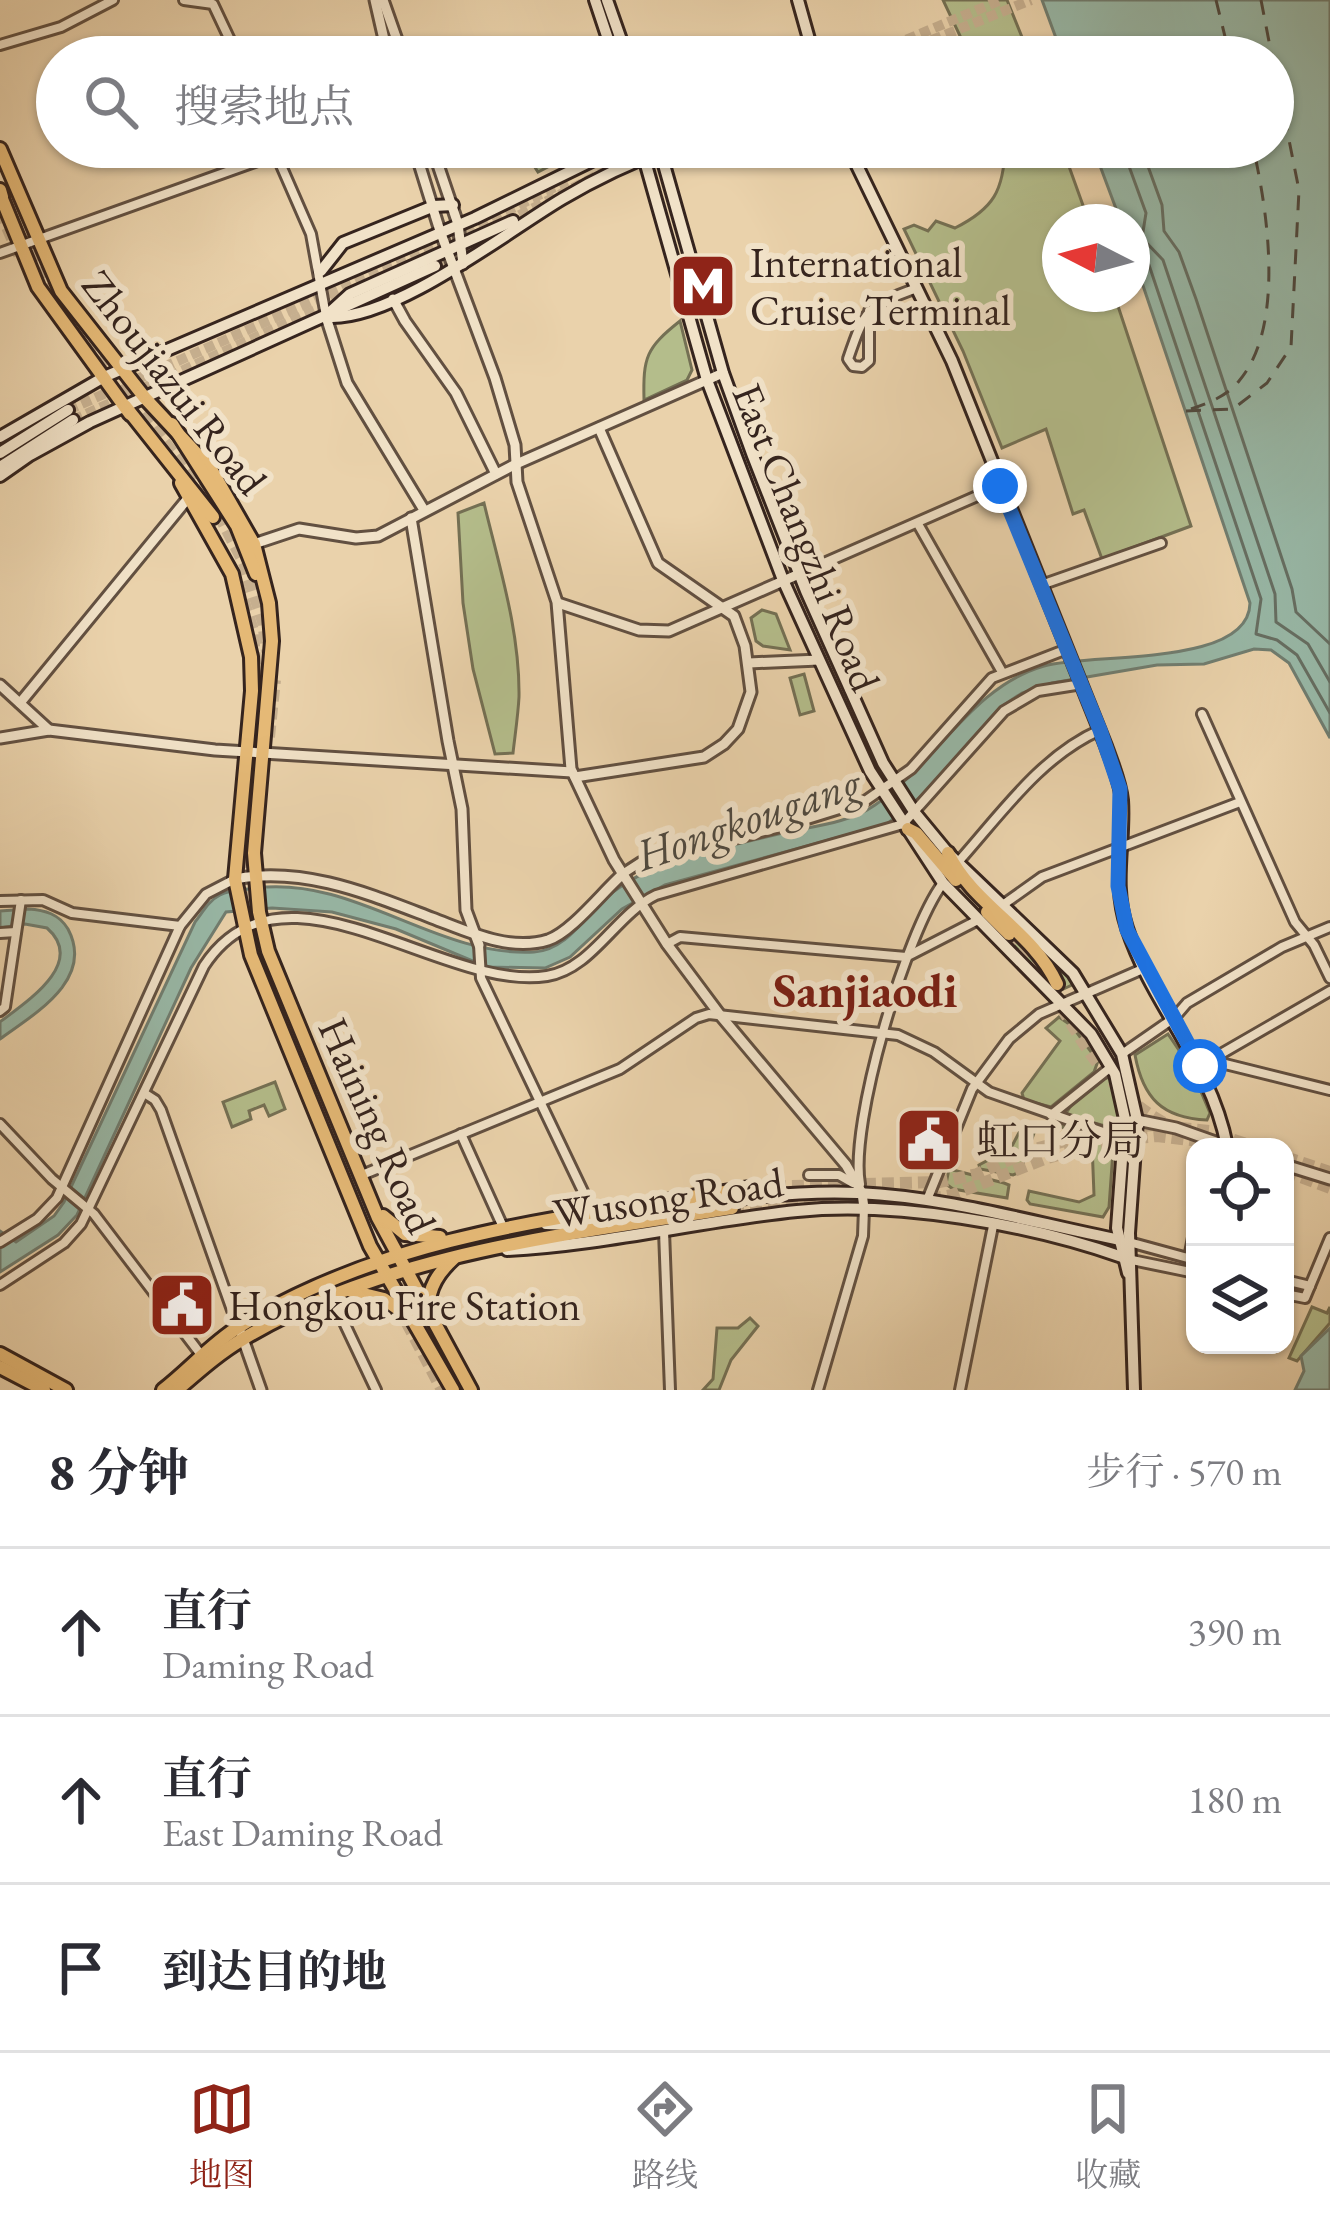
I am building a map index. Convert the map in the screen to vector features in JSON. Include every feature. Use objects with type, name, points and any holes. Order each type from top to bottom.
[{"type":"main road","points":[[596,0],[607,36]]},
{"type":"main road","points":[[608,0],[620,36]]},
{"type":"main road","points":[[798,0],[808,36]]},
{"type":"main road","name":"Zhoujiazui Road","points":[[0,149],[61,291],[145,398],[211,469],[254,544],[272,622],[254,880]]},
{"type":"main road","points":[[0,437],[104,377],[580,168]]},
{"type":"main road","points":[[326,317],[353,316],[459,265],[615,168]]},
{"type":"main road","name":"East Changzhi Road","points":[[646,168],[707,380],[783,580],[882,793],[943,883],[1091,1034],[1112,1067]]},
{"type":"main road","name":"East Changzhi Road","points":[[669,168],[723,373],[799,574],[895,783],[954,857],[1073,973],[1122,1054],[1131,1120]]},
{"type":"main road","points":[[858,168],[957,374],[1100,730],[1120,789],[1120,902],[1127,930],[1200,1066],[1226,1138]]},
{"type":"main road","name":"Zhoujiazui Road","points":[[0,194],[38,287],[189,497],[232,574],[244,614],[253,691],[235,883]]},
{"type":"main road","points":[[326,317],[340,299],[565,196]]},
{"type":"main road","points":[[321,278],[343,243],[434,206],[453,205]]},
{"type":"main road","points":[[0,476],[57,439],[125,406],[434,266]]},
{"type":"main road","points":[[125,406],[213,517]]},
{"type":"main road","points":[[0,453],[71,415],[0,467]]},
{"type":"main road","points":[[172,424],[237,526],[256,574]]},
{"type":"main road","points":[[900,820],[1009,934]]},
{"type":"main road","points":[[954,857],[975,889],[1033,946],[1057,984]]},
{"type":"main road","name":"Haining Road","points":[[254,880],[260,918],[282,987],[370,1200],[470,1390]]},
{"type":"main road","name":"Haining Road","points":[[235,883],[244,929],[268,1000],[378,1262],[453,1390]]},
{"type":"main road","points":[[1112,1067],[1131,1120],[1124,1241],[1131,1288],[1134,1390]]},
{"type":"main road","points":[[532,1224],[756,1187]]},
{"type":"main road","name":"Wusong Road","points":[[163,1390],[202,1356],[378,1262],[502,1227],[575,1225],[783,1195],[862,1193],[927,1200],[1124,1241]]},
{"type":"main road","points":[[370,1200],[389,1224],[405,1234],[459,1236]]},
{"type":"main road","points":[[497,1250],[540,1238],[732,1208]]},
{"type":"main road","name":"Wusong Road","points":[[177,1390],[241,1333],[386,1275],[497,1250],[802,1210],[864,1208],[920,1212],[994,1226],[1127,1258]]},
{"type":"main road","points":[[428,1315],[429,1296],[439,1272],[453,1259]]},
{"type":"main road","points":[[334,1293],[363,1291],[384,1298],[414,1326]]},
{"type":"main road","points":[[0,1354],[66,1390]]},
{"type":"main road","points":[[0,1366],[44,1390]]},
{"type":"street","points":[[0,45],[61,27],[112,0]]},
{"type":"street","points":[[184,0],[213,4],[228,36]]},
{"type":"street","points":[[379,0],[385,36]]},
{"type":"street","points":[[379,0],[394,36]]},
{"type":"street","points":[[0,253],[226,168]]},
{"type":"street","points":[[284,168],[300,202],[346,383],[424,510]]},
{"type":"street","points":[[421,168],[440,231],[459,265]]},
{"type":"street","points":[[440,168],[458,224],[462,282],[513,438],[514,465],[557,602],[567,754],[574,775],[633,889],[668,944],[720,1015],[842,1159],[862,1193]]},
{"type":"street","points":[[869,311],[869,361],[862,367],[853,366],[848,359],[869,311],[877,302],[918,287]]},
{"type":"street","points":[[393,299],[456,393],[496,474]]},
{"type":"street","points":[[254,544],[298,529],[367,538],[514,465],[723,373]]},
{"type":"street","points":[[0,738],[49,730],[246,751],[574,775],[692,760],[716,751],[746,713],[751,692],[739,626],[724,608],[658,563],[599,428]]},
{"type":"street","points":[[557,602],[656,633],[689,625],[1000,486]]},
{"type":"street","points":[[20,704],[189,497]]},
{"type":"street","points":[[410,518],[462,809],[466,910],[478,954],[589,1204]]},
{"type":"street","points":[[918,524],[1002,672]]},
{"type":"street","points":[[1040,586],[1161,543]]},
{"type":"street","points":[[749,663],[819,660]]},
{"type":"street","points":[[4,1240],[37,1219],[65,1190],[181,926],[206,895],[235,883],[297,877],[339,886],[535,977],[566,970],[633,889],[641,862],[856,805],[895,783],[965,704],[1002,672],[1075,668]]},
{"type":"street","points":[[0,1285],[64,1243],[144,1093],[204,966],[215,950],[260,918],[332,922],[478,954],[553,938],[633,889],[677,886],[900,820],[1004,711],[1075,668]]},
{"type":"street","points":[[0,685],[49,730]]},
{"type":"street","points":[[1202,714],[1295,922],[1330,978]]},
{"type":"street","points":[[954,857],[1050,763],[1100,730]]},
{"type":"street","points":[[1004,904],[1042,877],[1240,802]]},
{"type":"street","points":[[818,1390],[863,1236],[857,1150],[884,1032],[906,957],[943,883]]},
{"type":"street","points":[[0,901],[43,900],[72,913],[181,926]]},
{"type":"street","points":[[2,1009],[20,903]]},
{"type":"street","points":[[668,944],[680,937],[906,957],[978,920]]},
{"type":"street","points":[[1122,1054],[1174,1018],[1186,1003],[1305,934],[1330,927]]},
{"type":"street","points":[[0,933],[17,928]]},
{"type":"street","points":[[927,1200],[975,1084],[1018,1029],[1039,1014],[1144,968]]},
{"type":"street","points":[[1200,1066],[1330,991]]},
{"type":"street","points":[[360,1176],[633,1062],[696,1018],[720,1015],[884,1032],[923,1045],[975,1084],[1131,1140]]},
{"type":"street","points":[[1200,1066],[1222,1062],[1330,1090]]},
{"type":"street","points":[[1051,1115],[1112,1067]]},
{"type":"street","points":[[144,1093],[161,1110],[261,1390]]},
{"type":"street","points":[[1131,1120],[1194,1138]]},
{"type":"street","points":[[0,1124],[86,1206],[202,1356]]},
{"type":"street","points":[[461,1134],[502,1227]]},
{"type":"street","points":[[1294,1168],[1330,1179]]},
{"type":"street","name":"Wusong Road","points":[[808,1175],[845,1177],[862,1193]]},
{"type":"street","points":[[960,1390],[994,1226]]},
{"type":"street","points":[[664,1231],[670,1390]]},
{"type":"street","points":[[1294,1296],[1305,1298],[1330,1238]]},
{"type":"street","name":"Wusong Road","points":[[1124,1241],[1186,1257]]},
{"type":"street","name":"Wusong Road","points":[[1127,1258],[1186,1271]]},
{"type":"street","points":[[1294,1282],[1310,1286]]},
{"type":"street","points":[[334,1293],[376,1390]]},
{"type":"green space","points":[[943,0],[1007,0],[1022,36],[960,36]]},
{"type":"green space","points":[[1003,168],[1070,168],[1083,204],[1042,204],[1042,312],[1120,312],[1191,526],[1102,559],[1084,510],[1073,514],[1046,429],[1002,448],[963,351],[904,229],[914,225],[928,231],[936,221],[955,228],[979,214],[999,187]]},
{"type":"green space","points":[[680,321],[692,370],[687,380],[644,400],[649,354]]},
{"type":"green space","points":[[484,503],[516,648],[519,697],[513,753],[495,754],[473,669],[463,603],[458,513]]},
{"type":"green space","points":[[762,610],[776,614],[790,650],[756,641],[751,618]]},
{"type":"green space","points":[[804,674],[814,711],[800,715],[790,678]]},
{"type":"green space","points":[[1006,928],[1044,948],[1074,984],[1057,992],[1006,937]]},
{"type":"green space","points":[[1059,1017],[1072,1026],[1098,1061],[1094,1072],[1051,1107],[1024,1100],[1022,1093],[1060,1041],[1046,1028]]},
{"type":"green space","points":[[1168,1034],[1191,1068],[1210,1113],[1207,1120],[1167,1110],[1143,1083],[1135,1055]]},
{"type":"green space","points":[[1111,1077],[1119,1122],[1116,1129],[1066,1113],[1086,1090]]},
{"type":"green space","points":[[275,1082],[285,1109],[269,1116],[264,1105],[249,1111],[251,1119],[232,1127],[223,1102]]},
{"type":"green space","points":[[1053,1122],[1105,1143],[1113,1151],[1109,1207],[1103,1217],[1027,1200],[1029,1191],[1079,1202],[1094,1195],[1092,1144]]},
{"type":"green space","points":[[1024,1123],[1035,1127],[1020,1172],[980,1169],[979,1165],[1011,1148]]},
{"type":"green space","points":[[949,1169],[1009,1185],[1007,1198],[953,1189],[946,1184]]},
{"type":"green space","points":[[1312,1307],[1327,1313],[1330,1307],[1330,1323],[1297,1361],[1289,1358]]},
{"type":"green space","points":[[750,1318],[758,1326],[731,1360],[719,1390],[703,1390],[713,1379],[717,1328],[738,1328]]},
{"type":"water","points":[[1042,0],[1330,0],[1330,738],[1289,663],[1271,650],[1254,649],[1204,664],[1157,665],[1052,683],[1022,693],[1001,707],[923,795],[887,824],[665,885],[622,909],[570,957],[545,968],[487,967],[396,929],[332,912],[272,908],[226,912],[191,968],[77,1215],[58,1235],[0,1272],[0,1231],[16,1242],[54,1216],[64,1202],[195,922],[220,895],[293,888],[362,904],[463,942],[498,950],[546,950],[568,937],[613,892],[663,864],[866,811],[897,788],[975,708],[1018,676],[1066,662],[1197,648],[1224,638],[1243,624],[1250,603],[1150,306],[1150,204],[1114,204],[1101,168],[1294,168],[1294,36],[1055,36]]},
{"type":"water","points":[[28,909],[51,914],[64,924],[74,947],[74,964],[57,994],[0,1039],[0,1022],[48,981],[60,955],[58,941],[47,928],[25,924],[0,928],[0,911]]},
{"type":"water","points":[[1330,1328],[1330,1390],[1295,1390],[1304,1371],[1301,1356]]},
{"type":"ferry route","points":[[1216,0],[1225,36]]},
{"type":"ferry route","points":[[1261,0],[1268,36]]},
{"type":"ferry route","points":[[1186,411],[1233,409],[1267,383],[1291,347],[1299,190],[1294,165]]},
{"type":"ferry route","points":[[1191,409],[1239,381],[1263,331],[1269,268],[1257,168]]},
{"type":"tunnel","points":[[915,36],[1001,0]]},
{"type":"tunnel","points":[[942,36],[1031,0]]},
{"type":"tunnel","points":[[506,222],[612,168]]},
{"type":"tunnel","points":[[68,410],[449,240],[567,181]]},
{"type":"tunnel","points":[[0,211],[21,259]]},
{"type":"tunnel","points":[[435,266],[495,233]]},
{"type":"tunnel","points":[[23,235],[46,284],[218,513],[244,563],[263,622],[267,652]]},
{"type":"tunnel","points":[[73,420],[342,298]]},
{"type":"tunnel","points":[[238,583],[253,630],[257,692]]},
{"type":"tunnel","points":[[269,737],[275,680]]},
{"type":"tunnel","points":[[245,816],[259,730]]},
{"type":"tunnel","points":[[244,838],[242,883],[247,907]]},
{"type":"tunnel","points":[[1009,934],[1116,1085],[1166,1124]]},
{"type":"tunnel","points":[[756,1187],[940,1182],[1110,1129],[1153,1125],[1209,1131]]},
{"type":"tunnel","points":[[1216,1134],[1228,1138]]},
{"type":"tunnel","points":[[732,1208],[914,1202],[952,1195],[1047,1158],[1107,1141],[1157,1136],[1186,1139]]},
{"type":"tunnel","points":[[1294,1160],[1330,1172]]},
{"type":"tunnel","points":[[1294,1174],[1330,1188]]},
{"type":"tunnel","points":[[389,1249],[459,1390]]},
{"type":"tunnel","points":[[398,1306],[442,1390]]},
{"type":"place","name":"International Cruise Terminal","points":[[703,286]]},
{"type":"place","name":"虹口分局","points":[[929,1140]]},
{"type":"place","name":"Hongkou Fire Station","points":[[182,1305]]},
{"type":"district","name":"Sanjiaodi","points":[[865,990]]},
{"type":"route","points":[[1000,486],[1120,789],[1118,886],[1127,930],[1200,1066]]},
{"type":"water label","name":"Hongkougang","points":[[748,818]]}]
